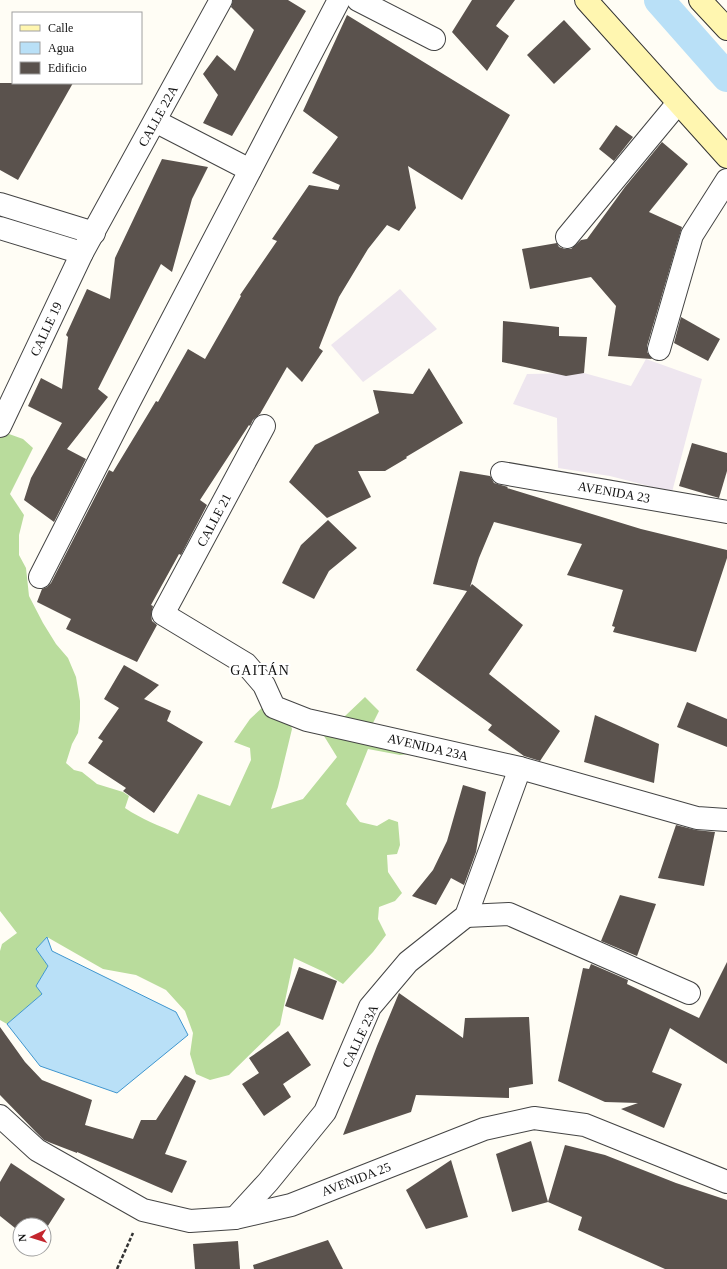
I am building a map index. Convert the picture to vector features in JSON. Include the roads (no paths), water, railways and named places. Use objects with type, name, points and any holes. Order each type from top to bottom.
[{"type":"main road","points":[[586,0],[727,157]]},
{"type":"main road","points":[[700,0],[727,29]]},
{"type":"street","name":"CALLE 22A","points":[[94,233],[221,0]]},
{"type":"street","points":[[40,577],[128,404],[339,0]]},
{"type":"street","points":[[358,0],[434,39]]},
{"type":"street","points":[[567,237],[678,103]]},
{"type":"street","points":[[155,121],[250,170]]},
{"type":"street","points":[[659,349],[692,235],[727,180]]},
{"type":"street","points":[[0,204],[94,233]]},
{"type":"street","points":[[0,228],[82,253]]},
{"type":"street","name":"CALLE 19","points":[[0,426],[82,253],[94,233]]},
{"type":"street","name":"CALLE 21","points":[[163,614],[264,426]]},
{"type":"street","name":"AVENIDA 23","points":[[502,473],[727,512]]},
{"type":"street","name":"AVENIDA 23A","points":[[163,614],[246,664],[264,685],[274,707],[307,720],[520,768],[697,818],[727,820]]},
{"type":"street","points":[[520,768],[466,916],[509,914],[689,993]]},
{"type":"street","name":"CALLE 23A","points":[[235,1218],[268,1182],[325,1112],[370,1007],[408,962],[466,916]]},
{"type":"street","name":"AVENIDA 25","points":[[0,1116],[37,1150],[143,1210],[190,1220],[235,1218],[291,1205],[484,1129],[534,1118],[585,1125],[727,1182]]},
{"type":"water","points":[[47,937],[52,951],[176,1012],[188,1035],[117,1093],[40,1066],[7,1024],[42,994],[36,986],[48,966],[36,949]]},
{"type":"waterway","points":[[659,0],[727,77]]},
{"type":"district","name":"GAITÁN","points":[[260,670]]}]
